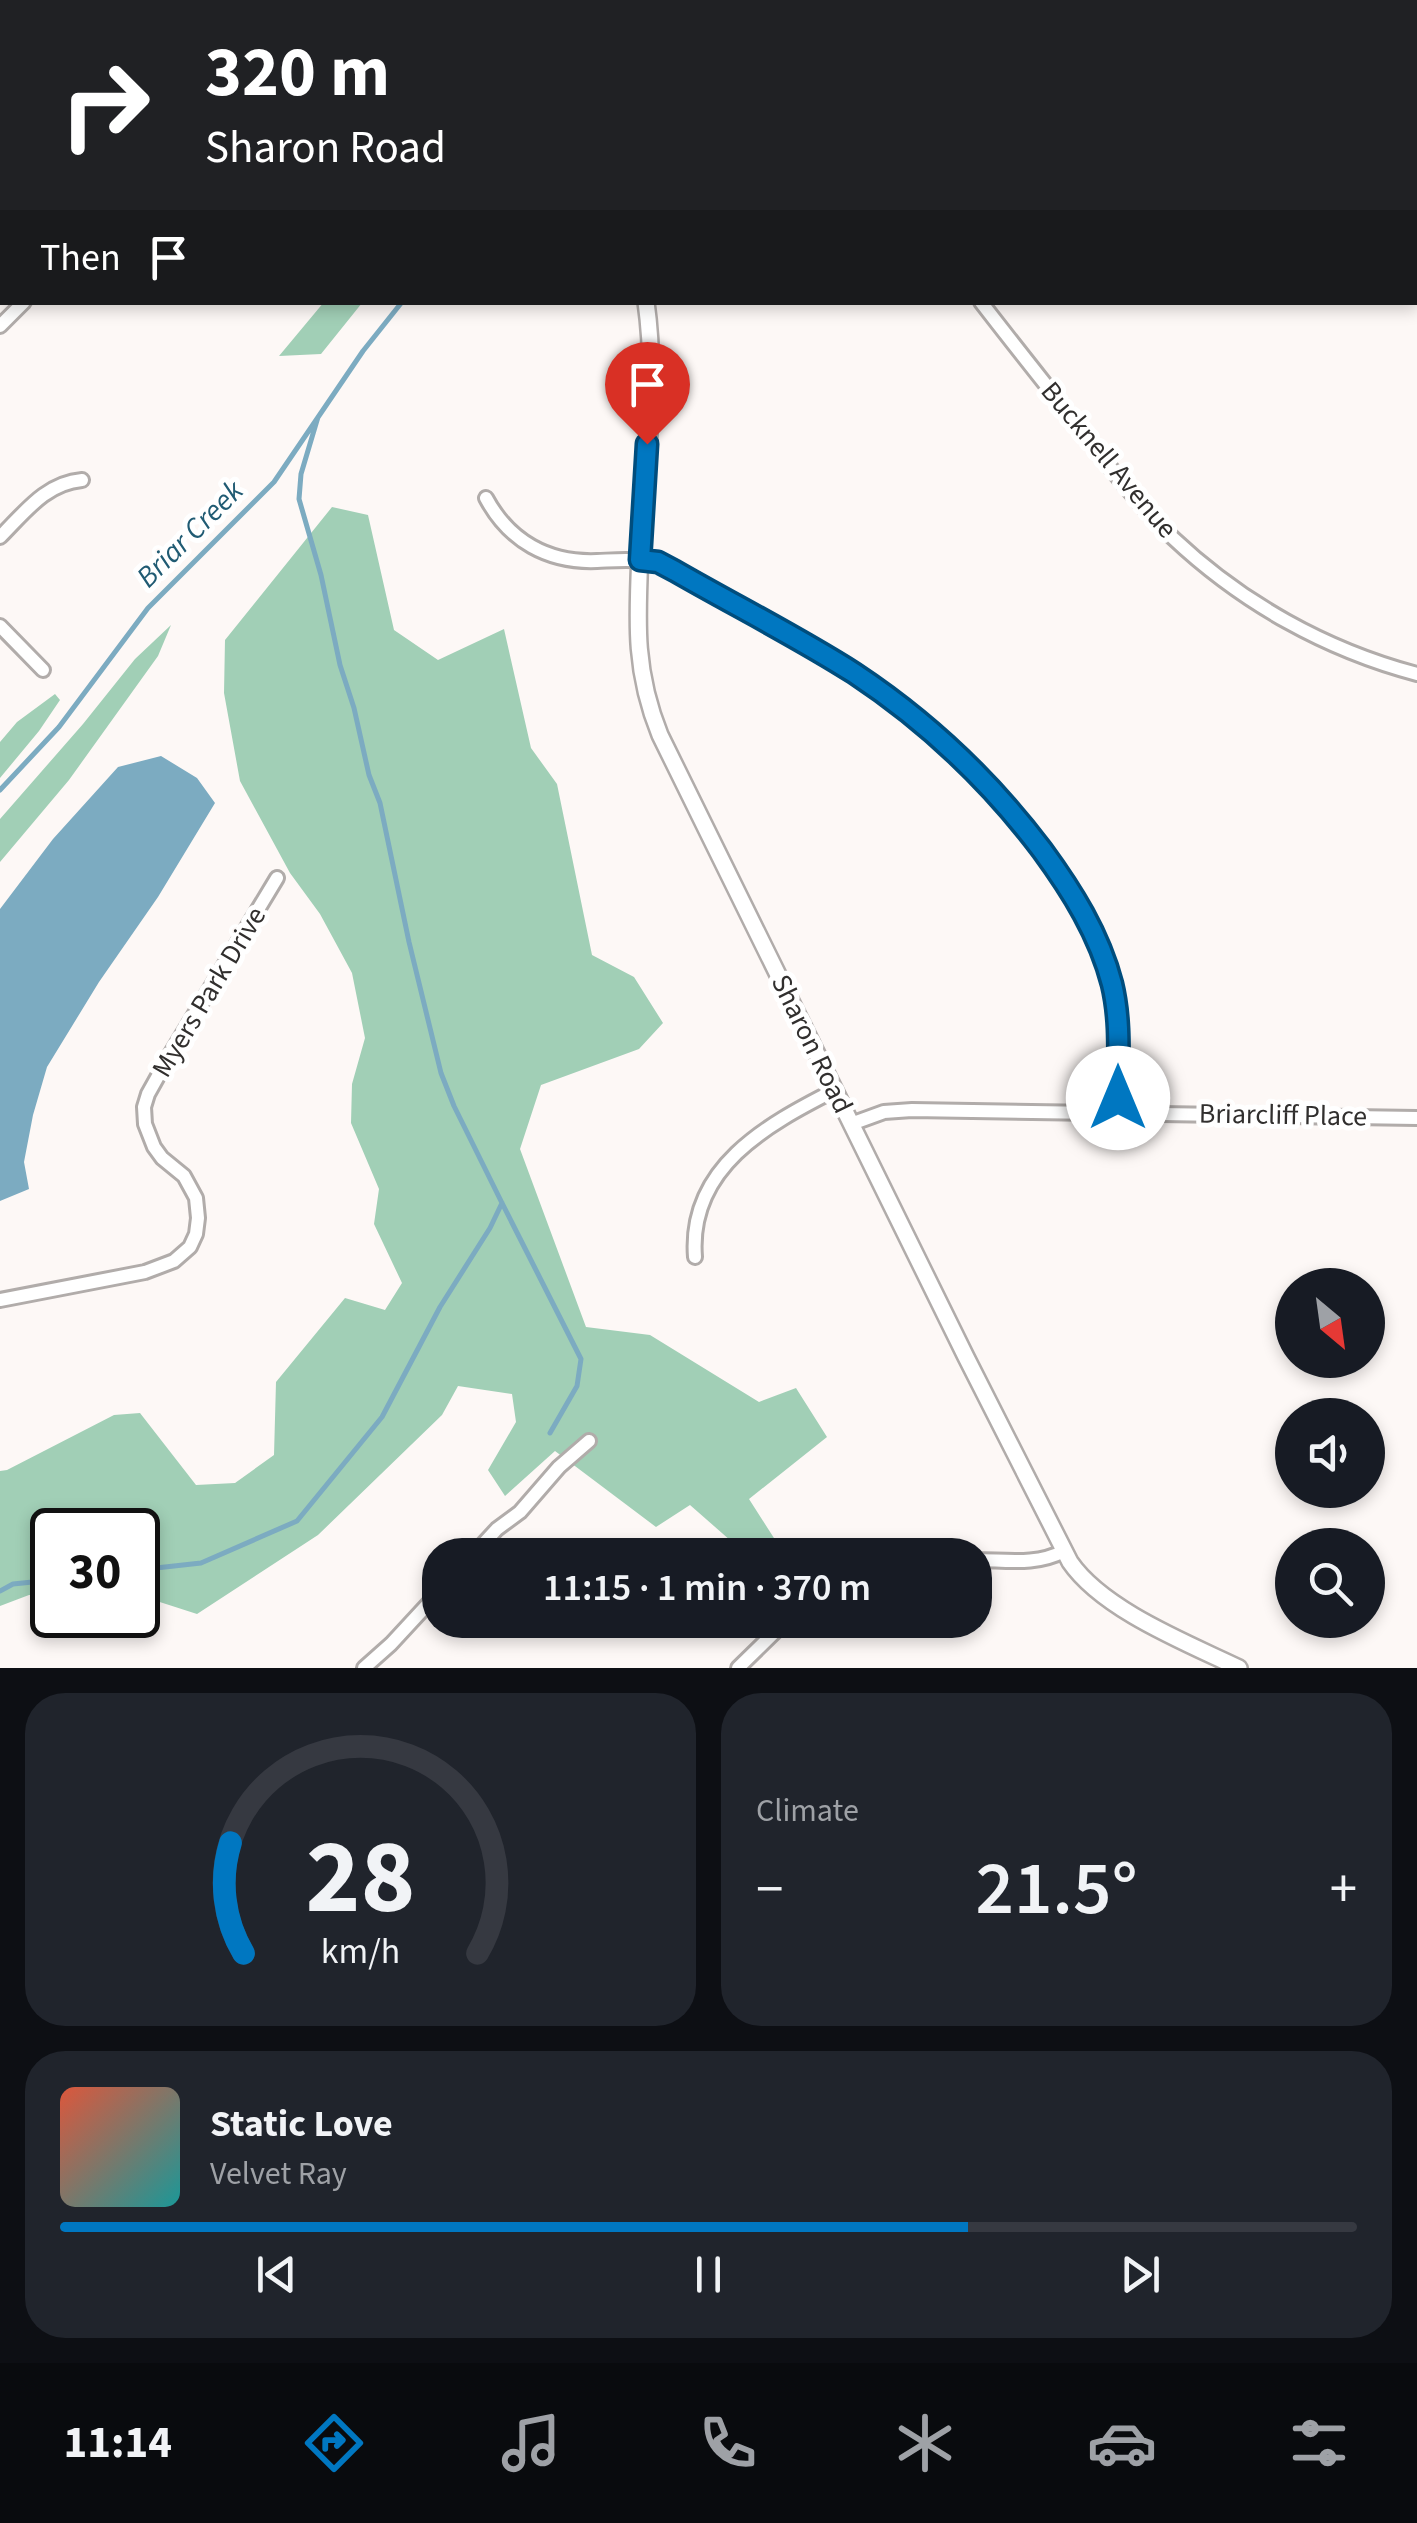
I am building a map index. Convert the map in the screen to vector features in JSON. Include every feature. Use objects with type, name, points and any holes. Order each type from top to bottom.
[{"type":"street","points":[[0,326],[21,305]]},
{"type":"street","name":"Sharon Road","points":[[646,305],[650,392],[637,624],[644,687],[654,719],[1064,1551],[1083,1578],[1101,1594],[1239,1668]]},
{"type":"street","name":"Bucknell Avenue","points":[[984,305],[1130,492],[1192,555],[1251,600],[1314,636],[1417,674]]},
{"type":"street","points":[[0,537],[52,488],[82,480]]},
{"type":"street","points":[[486,498],[507,529],[550,556],[582,561],[654,561],[666,566],[863,680],[964,762],[1035,840],[1072,892],[1094,932],[1113,987],[1118,1024],[1118,1112]]},
{"type":"street","points":[[0,626],[43,670]]},
{"type":"street","name":"Myers Park Drive","points":[[0,1300],[145,1272],[174,1261],[190,1246],[196,1234],[196,1198],[184,1176],[154,1147],[144,1124],[146,1102],[167,1060],[277,878]]},
{"type":"street","points":[[695,1257],[698,1211],[720,1172],[765,1129],[834,1090]]},
{"type":"street","name":"Briarcliff Place","points":[[851,1124],[896,1110],[1417,1118]]},
{"type":"street","points":[[488,1538],[520,1512],[589,1440]]},
{"type":"street","points":[[992,1561],[1034,1562],[1064,1551]]},
{"type":"street","points":[[364,1668],[422,1610]]},
{"type":"street","points":[[738,1668],[769,1638]]},
{"type":"green space","points":[[322,305],[360,305],[321,354],[279,356]]},
{"type":"green space","points":[[332,507],[368,515],[394,630],[438,660],[504,629],[531,748],[557,784],[592,955],[634,977],[663,1023],[639,1049],[541,1085],[520,1149],[586,1327],[650,1335],[759,1402],[796,1388],[827,1437],[749,1499],[774,1538],[728,1538],[690,1505],[656,1527],[555,1451],[505,1496],[488,1470],[516,1422],[512,1394],[458,1386],[442,1415],[318,1535],[197,1614],[160,1602],[160,1508],[30,1508],[30,1595],[0,1606],[0,1471],[114,1415],[140,1413],[196,1485],[235,1483],[274,1455],[276,1382],[345,1298],[385,1310],[402,1283],[374,1224],[379,1189],[351,1123],[352,1084],[365,1038],[352,973],[320,914],[290,873],[240,781],[224,693],[225,640]]},
{"type":"green space","points":[[171,625],[158,656],[69,780],[0,862],[0,819],[135,659]]},
{"type":"green space","points":[[55,694],[60,700],[0,778],[0,742],[17,722]]},
{"type":"water","points":[[161,756],[197,778],[215,803],[47,1067],[24,1162],[29,1189],[0,1201],[0,909],[53,839],[118,767]]},
{"type":"waterway","name":"Briar Creek","points":[[0,790],[59,727],[148,608],[274,482],[363,351],[400,305]]},
{"type":"waterway","points":[[318,417],[301,474],[299,499],[369,775],[380,803],[441,1073],[581,1359],[577,1386],[550,1433]]},
{"type":"waterway","points":[[160,1568],[201,1563],[297,1521],[382,1417],[440,1307],[502,1203]]},
{"type":"waterway","points":[[0,1591],[13,1584],[30,1582]]},
{"type":"route","points":[[647,444],[640,560],[658,562],[675,571],[875,688],[972,770],[1047,857],[1088,920],[1110,975],[1118,1024],[1118,1098]]}]
